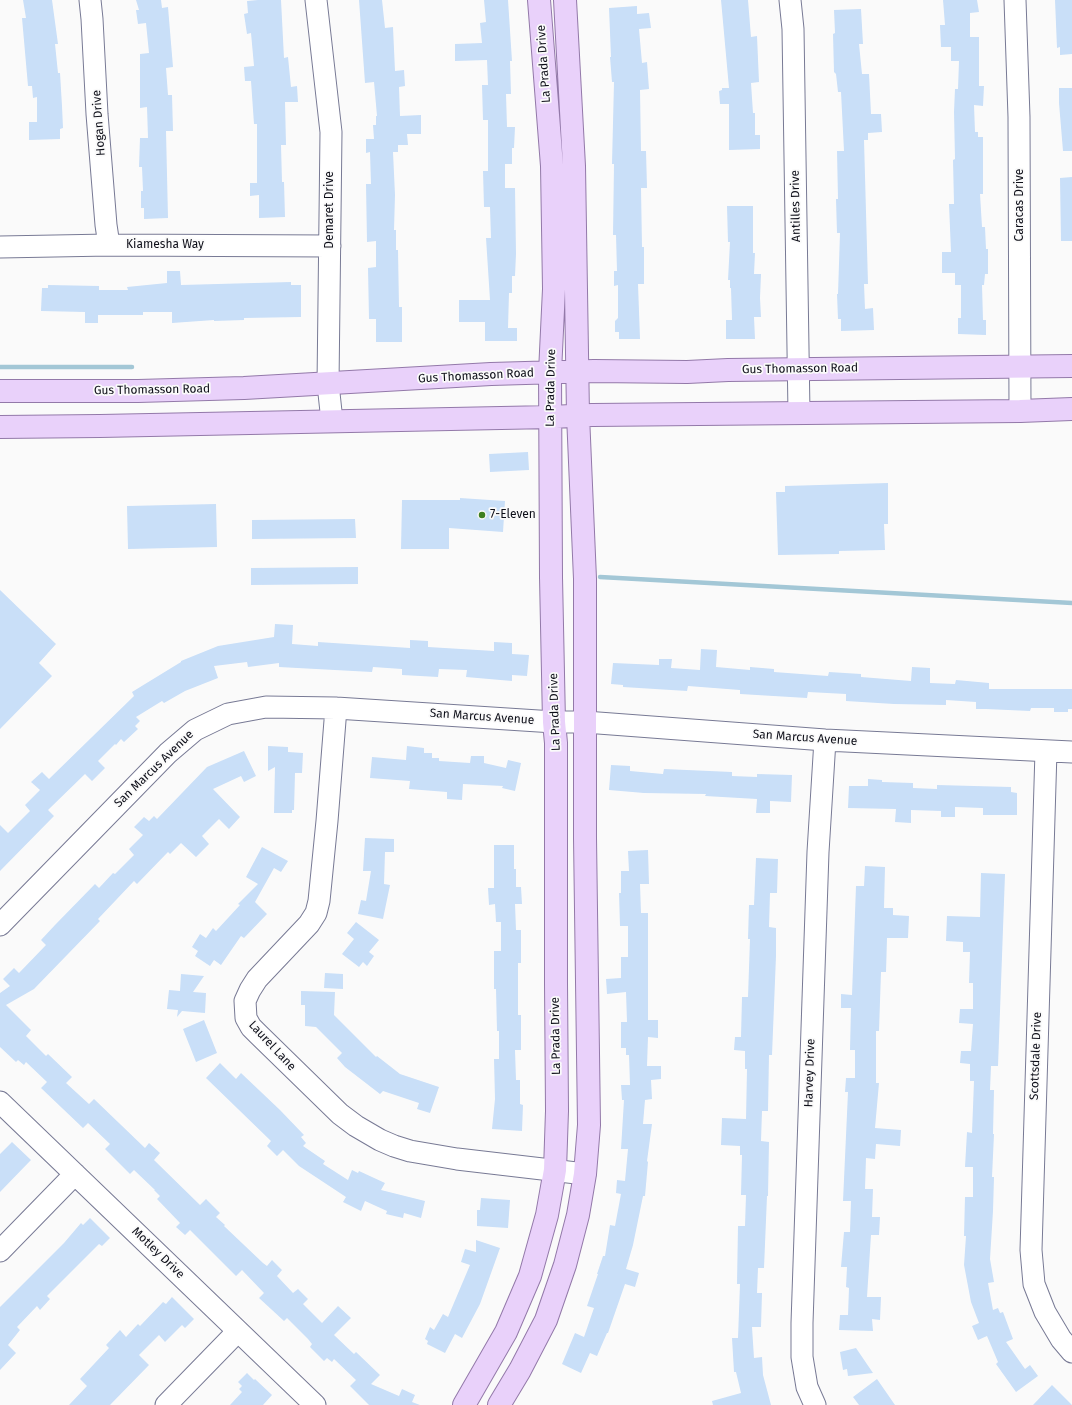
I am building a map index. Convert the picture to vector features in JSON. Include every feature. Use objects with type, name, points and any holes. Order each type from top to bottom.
[{"type":"main road","name":"La Prada Drive","points":[[464,1405],[506,1332],[530,1276],[547,1215],[554,1170],[557,1111],[556,743],[554,722],[551,577],[550,372],[554,289],[550,147],[539,0]]},
{"type":"main road","name":"La Prada Drive","points":[[499,1405],[520,1370],[546,1320],[567,1258],[578,1216],[585,1174],[589,1125],[585,579],[578,415],[573,146],[565,0]]},
{"type":"main road","points":[[550,147],[573,146]]},
{"type":"main road","name":"Gus Thomasson Road","points":[[0,391],[138,391],[244,388],[594,370],[687,372],[798,369],[1072,366]]},
{"type":"main road","points":[[0,427],[551,417],[578,415],[1020,411],[1072,409]]},
{"type":"street","name":"Hogan Drive","points":[[90,0],[97,114],[106,226],[109,245]]},
{"type":"street","name":"Demaret Drive","points":[[316,0],[331,132],[328,384],[332,421]]},
{"type":"street","name":"Antilles Drive","points":[[790,0],[793,29],[799,413]]},
{"type":"street","name":"Caracas Drive","points":[[1015,0],[1020,117],[1020,411]]},
{"type":"street","name":"Kiamesha Way","points":[[0,247],[109,245],[330,246]]},
{"type":"street","name":"San Marcus Avenue","points":[[0,926],[168,753],[195,730],[228,714],[266,707],[336,708],[554,722],[585,722],[825,740],[1072,752]]},
{"type":"street","name":"Laurel Lane","points":[[336,708],[327,821],[319,901],[316,913],[309,924],[257,979],[245,1001],[246,1018],[251,1027],[340,1114],[356,1126],[380,1140],[410,1151],[457,1159],[585,1174]]},
{"type":"street","name":"Harvey Drive","points":[[815,1405],[807,1387],[802,1357],[802,1323],[818,852],[825,740]]},
{"type":"street","name":"Scottsdale Drive","points":[[1046,750],[1031,1250],[1034,1284],[1045,1312],[1061,1339],[1072,1352]]},
{"type":"street","name":"Motley Drive","points":[[0,1102],[315,1405]]},
{"type":"street","points":[[0,1251],[75,1174]]},
{"type":"street","points":[[166,1405],[238,1331]]},
{"type":"building","points":[[23,0],[52,0],[58,44],[55,44],[58,73],[60,73],[62,106],[63,128],[60,129],[60,139],[29,140],[29,122],[37,122],[37,97],[33,98],[32,86],[28,86],[22,18],[26,18]]},
{"type":"building","points":[[136,0],[161,0],[162,8],[168,7],[173,67],[166,68],[168,95],[172,95],[173,131],[166,131],[168,218],[144,219],[144,208],[141,208],[141,191],[143,191],[142,167],[139,167],[140,138],[148,138],[147,107],[140,108],[140,54],[149,53],[146,23],[138,24],[136,10],[139,10]]},
{"type":"building","points":[[281,0],[284,58],[288,57],[291,87],[297,86],[298,102],[285,102],[286,145],[281,145],[285,217],[259,218],[259,195],[250,196],[250,183],[257,183],[257,124],[254,124],[251,81],[245,81],[244,67],[254,66],[251,33],[247,34],[244,14],[248,13],[247,1]]},
{"type":"building","points":[[359,0],[382,0],[385,28],[393,27],[395,71],[404,70],[405,86],[399,87],[400,116],[421,115],[421,134],[407,134],[408,145],[398,145],[398,152],[393,152],[395,195],[394,230],[396,230],[396,250],[398,250],[399,307],[402,307],[402,342],[376,342],[376,319],[369,319],[368,268],[376,267],[376,241],[367,242],[366,184],[371,184],[370,152],[366,153],[366,139],[374,139],[373,125],[376,125],[377,116],[374,82],[365,83]]},
{"type":"building","points":[[484,0],[508,0],[512,61],[510,61],[511,94],[506,94],[507,127],[515,127],[514,148],[512,148],[512,164],[505,164],[505,188],[515,188],[516,254],[515,276],[512,276],[512,293],[509,293],[508,328],[517,328],[517,341],[485,341],[485,322],[459,322],[459,300],[490,300],[486,238],[491,238],[490,207],[484,207],[483,171],[488,171],[488,120],[483,120],[482,85],[488,85],[487,60],[455,61],[455,44],[482,43],[480,23],[486,22]]},
{"type":"building","points":[[721,0],[748,0],[751,37],[757,36],[759,82],[751,83],[753,113],[755,113],[755,135],[760,135],[760,149],[729,150],[729,104],[720,104],[719,91],[722,90],[722,88],[729,88]]},
{"type":"building","points":[[943,0],[977,0],[979,12],[970,13],[970,37],[979,37],[979,86],[984,86],[983,106],[974,105],[975,132],[978,132],[978,137],[983,137],[983,194],[980,194],[982,227],[985,227],[986,249],[988,249],[988,274],[985,274],[984,285],[982,285],[983,320],[986,320],[986,335],[958,334],[958,318],[961,318],[961,285],[955,285],[955,273],[942,273],[942,252],[951,252],[949,204],[954,204],[954,112],[955,89],[958,89],[959,61],[951,61],[951,47],[941,47],[940,25],[945,25]]},
{"type":"building","points":[[1055,0],[1072,0],[1072,54],[1060,55],[1060,47],[1057,48]]},
{"type":"building","points":[[637,6],[637,14],[649,13],[651,28],[639,29],[642,63],[647,62],[649,89],[640,90],[641,151],[646,151],[647,188],[641,188],[644,284],[638,284],[640,339],[619,339],[619,332],[615,332],[615,321],[618,318],[618,285],[614,286],[614,271],[617,271],[616,235],[613,235],[614,164],[612,164],[614,82],[612,82],[610,57],[609,8]]},
{"type":"building","points":[[861,9],[863,44],[859,44],[862,74],[869,74],[871,114],[881,114],[882,132],[868,133],[868,140],[864,140],[868,284],[864,284],[865,309],[873,308],[874,330],[841,331],[841,319],[838,319],[837,294],[840,233],[837,233],[836,199],[838,199],[837,151],[844,151],[841,92],[838,92],[836,74],[834,72],[834,10]]},
{"type":"building","points":[[1059,88],[1072,88],[1072,151],[1063,151]]},
{"type":"building","points":[[1072,177],[1072,241],[1061,241],[1060,178]]},
{"type":"building","points":[[727,206],[753,206],[753,253],[755,253],[754,274],[761,274],[761,317],[754,317],[755,339],[726,339],[726,320],[732,320],[731,288],[730,280],[728,280],[730,242],[728,242]]},
{"type":"building","points":[[167,271],[180,271],[181,285],[291,282],[291,285],[301,285],[301,317],[244,318],[244,320],[214,320],[172,323],[172,312],[143,312],[143,315],[98,315],[98,323],[85,323],[85,312],[41,311],[42,288],[48,288],[48,285],[99,286],[99,290],[128,290],[127,287],[167,283]]},
{"type":"building","points":[[528,452],[529,470],[490,472],[489,454]]},
{"type":"building","points":[[888,483],[888,524],[884,524],[885,550],[839,551],[839,554],[778,555],[776,492],[785,492],[785,486]]},
{"type":"building","points":[[460,498],[505,501],[503,532],[449,528],[449,549],[401,549],[402,500],[460,500]]},
{"type":"building","points":[[216,504],[217,547],[128,549],[127,506]]},
{"type":"building","points":[[355,519],[356,538],[252,539],[252,520]]},
{"type":"building","points":[[358,567],[358,584],[251,585],[251,568]]},
{"type":"building","points":[[0,590],[56,644],[39,663],[52,676],[0,729]]},
{"type":"building","points":[[275,624],[293,625],[292,644],[318,646],[318,642],[410,648],[410,640],[428,641],[428,647],[494,651],[494,642],[512,643],[512,654],[529,655],[527,676],[512,675],[512,681],[466,677],[467,670],[439,669],[438,677],[402,675],[402,669],[373,667],[372,672],[279,667],[279,663],[248,667],[247,662],[214,666],[218,678],[185,691],[164,703],[162,701],[136,717],[140,721],[135,726],[138,729],[124,742],[121,739],[98,761],[105,768],[92,781],[85,774],[48,810],[54,816],[0,871],[0,825],[8,833],[30,811],[25,805],[40,790],[31,782],[42,772],[49,779],[134,696],[132,692],[181,661],[218,646],[274,637]]},
{"type":"building","points":[[701,649],[717,650],[716,667],[750,670],[750,667],[774,669],[774,672],[828,676],[829,672],[861,674],[861,677],[911,681],[912,667],[930,668],[930,683],[955,684],[956,680],[989,683],[989,689],[1072,689],[1072,709],[1068,709],[1068,712],[1054,712],[1054,708],[1031,708],[1030,711],[976,709],[976,702],[946,700],[946,705],[894,704],[846,701],[846,694],[808,692],[807,698],[740,694],[740,690],[688,686],[687,691],[623,687],[623,685],[611,684],[613,663],[659,665],[659,659],[672,659],[671,668],[700,670]]},
{"type":"building","points":[[268,746],[288,747],[288,752],[303,753],[302,773],[295,773],[294,810],[292,810],[292,813],[274,813],[275,767],[268,771]]},
{"type":"building","points":[[407,746],[424,748],[424,753],[432,753],[432,758],[439,758],[439,761],[470,763],[471,756],[484,756],[484,763],[506,768],[508,760],[521,763],[515,791],[502,788],[503,786],[463,784],[462,800],[447,799],[447,792],[409,789],[410,781],[370,778],[372,757],[406,760]]},
{"type":"building","points":[[244,751],[256,776],[244,782],[241,776],[213,789],[240,817],[229,829],[219,819],[202,836],[209,844],[196,857],[181,843],[170,854],[168,852],[137,884],[134,881],[98,919],[100,921],[34,989],[6,1005],[31,1030],[26,1036],[46,1056],[48,1054],[72,1077],[66,1083],[89,1104],[94,1099],[145,1148],[149,1143],[160,1153],[154,1160],[200,1205],[206,1199],[220,1213],[216,1217],[225,1225],[224,1226],[263,1263],[267,1266],[272,1260],[282,1270],[277,1276],[293,1293],[298,1289],[308,1299],[303,1304],[322,1323],[338,1306],[351,1318],[334,1335],[354,1354],[356,1352],[380,1375],[371,1384],[399,1396],[402,1389],[415,1395],[412,1402],[420,1405],[369,1405],[350,1386],[356,1380],[334,1359],[332,1362],[327,1358],[324,1361],[310,1347],[312,1344],[308,1339],[287,1318],[284,1321],[259,1298],[264,1293],[242,1270],[236,1276],[190,1230],[185,1235],[176,1227],[180,1223],[157,1199],[160,1196],[155,1190],[134,1170],[130,1174],[105,1149],[110,1144],[88,1123],[83,1128],[41,1088],[47,1082],[26,1062],[24,1065],[18,1060],[16,1062],[0,1047],[0,993],[10,986],[3,979],[14,968],[19,973],[46,945],[41,940],[55,925],[95,884],[99,888],[113,873],[115,874],[134,855],[129,849],[143,835],[134,827],[144,817],[149,821],[154,816],[157,819],[207,767]]},
{"type":"building","points":[[611,765],[630,766],[630,771],[663,774],[664,769],[732,772],[732,776],[757,777],[757,774],[792,775],[791,802],[770,801],[770,813],[756,813],[757,799],[705,796],[706,794],[644,793],[609,790]]},
{"type":"building","points":[[868,779],[882,780],[882,782],[913,783],[913,788],[937,789],[937,785],[1011,787],[1011,792],[1017,793],[1017,815],[983,815],[983,808],[955,807],[955,817],[941,817],[941,811],[911,810],[911,823],[895,822],[896,809],[848,808],[849,786],[868,786]]},
{"type":"building","points":[[365,838],[394,839],[394,852],[385,852],[384,884],[390,885],[383,919],[358,914],[361,900],[366,901],[371,871],[363,871]]},
{"type":"building","points":[[494,845],[514,845],[516,887],[521,887],[522,904],[515,904],[516,930],[521,930],[521,963],[518,963],[518,1015],[521,1015],[521,1050],[515,1050],[516,1080],[520,1080],[520,1104],[523,1105],[522,1131],[492,1129],[495,1099],[494,1059],[499,1059],[496,989],[494,989],[494,951],[501,951],[501,922],[496,922],[495,904],[489,905],[488,888],[494,888]]},
{"type":"building","points":[[262,847],[288,861],[281,872],[274,868],[255,902],[267,914],[244,938],[241,936],[221,965],[214,960],[210,966],[195,956],[198,951],[192,947],[200,934],[206,938],[213,928],[216,931],[240,905],[238,904],[258,884],[246,877]]},
{"type":"building","points":[[648,850],[649,884],[640,884],[641,913],[648,913],[648,1020],[658,1020],[658,1038],[648,1037],[647,1066],[661,1066],[661,1079],[651,1080],[652,1099],[645,1100],[643,1124],[652,1124],[647,1161],[645,1196],[643,1196],[633,1245],[626,1269],[639,1273],[635,1287],[625,1284],[608,1333],[597,1356],[590,1353],[581,1373],[562,1364],[575,1333],[584,1337],[594,1308],[587,1306],[603,1256],[605,1256],[610,1225],[615,1226],[621,1194],[616,1193],[617,1180],[625,1181],[628,1149],[621,1149],[624,1100],[622,1100],[621,1085],[630,1085],[629,1055],[626,1055],[626,1048],[621,1048],[621,1022],[627,1022],[626,992],[607,994],[606,979],[621,978],[621,957],[628,957],[628,926],[620,926],[619,893],[621,893],[621,871],[629,871],[628,851]]},
{"type":"building","points":[[756,858],[778,859],[777,893],[770,893],[769,927],[776,928],[772,1055],[769,1055],[768,1111],[762,1111],[761,1141],[769,1142],[764,1268],[758,1268],[757,1293],[762,1293],[761,1327],[752,1327],[754,1358],[762,1357],[763,1375],[771,1405],[713,1405],[712,1401],[741,1393],[736,1372],[734,1372],[732,1338],[738,1338],[740,1284],[737,1284],[738,1226],[745,1226],[746,1195],[741,1195],[742,1155],[740,1155],[740,1146],[721,1145],[722,1118],[746,1119],[747,1069],[745,1069],[745,1051],[734,1050],[735,1037],[741,1037],[742,997],[748,997],[750,939],[748,939],[749,905],[754,905]]},
{"type":"building","points":[[865,866],[885,867],[884,908],[893,908],[893,915],[909,916],[908,938],[887,938],[886,972],[881,972],[879,1031],[876,1031],[876,1083],[879,1083],[875,1128],[901,1130],[900,1146],[876,1144],[875,1159],[866,1158],[865,1189],[873,1189],[872,1217],[880,1217],[879,1235],[871,1235],[867,1297],[881,1297],[880,1320],[872,1319],[873,1331],[839,1330],[840,1315],[848,1315],[849,1288],[846,1287],[847,1267],[841,1267],[844,1232],[850,1232],[851,1201],[843,1201],[848,1092],[845,1092],[846,1078],[855,1078],[855,1050],[850,1050],[851,1008],[841,1008],[841,994],[852,995],[856,886],[864,886]]},
{"type":"building","points":[[981,873],[1005,874],[998,1066],[991,1066],[990,1090],[994,1090],[992,1177],[994,1177],[990,1259],[994,1282],[988,1283],[993,1310],[998,1308],[1000,1313],[1003,1312],[1013,1339],[1006,1342],[1025,1369],[1030,1365],[1038,1376],[1016,1392],[996,1364],[998,1362],[987,1336],[978,1340],[972,1326],[979,1323],[971,1302],[964,1265],[966,1236],[964,1236],[965,1197],[973,1197],[973,1167],[965,1167],[967,1132],[972,1133],[974,1081],[970,1081],[970,1064],[960,1063],[961,1051],[971,1051],[973,1024],[959,1023],[960,1009],[973,1009],[973,983],[969,983],[970,952],[963,952],[963,942],[946,941],[947,916],[980,917]]},
{"type":"building","points":[[356,922],[379,940],[369,952],[374,956],[367,966],[363,962],[359,967],[342,954],[354,939],[347,933]]},
{"type":"building","points":[[325,973],[343,974],[343,989],[324,988]]},
{"type":"building","points":[[181,974],[204,976],[193,992],[206,993],[205,1013],[182,1011],[177,1017],[178,1010],[167,1009],[169,990],[180,991]]},
{"type":"building","points":[[301,991],[335,992],[334,1015],[376,1057],[377,1056],[400,1074],[439,1087],[430,1113],[417,1109],[419,1103],[383,1091],[380,1094],[345,1067],[337,1058],[342,1053],[316,1027],[305,1026],[305,1005],[301,1005]]},
{"type":"building","points":[[204,1020],[217,1053],[196,1062],[183,1029]]},
{"type":"building","points":[[220,1063],[236,1079],[241,1073],[280,1110],[304,1135],[301,1137],[306,1143],[303,1146],[325,1161],[323,1164],[348,1180],[352,1170],[358,1173],[359,1171],[385,1183],[381,1190],[425,1201],[421,1218],[404,1213],[403,1218],[386,1214],[387,1211],[365,1201],[361,1211],[343,1202],[346,1197],[299,1166],[283,1150],[277,1156],[267,1146],[271,1141],[206,1078]]},
{"type":"building","points":[[12,1142],[31,1160],[0,1192],[0,1154]]},
{"type":"building","points":[[481,1198],[510,1200],[508,1228],[477,1226],[477,1210],[480,1210]]},
{"type":"building","points":[[90,1218],[110,1238],[102,1246],[99,1244],[47,1296],[50,1299],[40,1310],[37,1306],[17,1327],[20,1330],[8,1345],[16,1353],[0,1370],[0,1307],[64,1243],[81,1223],[83,1225]]},
{"type":"building","points":[[476,1240],[500,1248],[480,1304],[462,1338],[455,1334],[445,1353],[427,1344],[428,1341],[425,1339],[430,1327],[434,1330],[443,1314],[448,1317],[470,1265],[461,1262],[465,1249],[476,1252]]},
{"type":"building","points":[[172,1297],[194,1319],[185,1328],[182,1325],[165,1342],[159,1335],[139,1355],[149,1365],[110,1405],[69,1405],[87,1386],[80,1379],[109,1348],[106,1345],[120,1330],[126,1337],[138,1324],[140,1326],[163,1302],[166,1304]]},
{"type":"building","points":[[856,1348],[873,1373],[848,1376],[847,1369],[843,1370],[840,1352]]},
{"type":"building","points":[[247,1373],[272,1395],[263,1405],[230,1405],[242,1392],[239,1389],[242,1386],[238,1382]]},
{"type":"building","points":[[877,1379],[895,1405],[859,1405],[853,1397]]},
{"type":"building","points":[[1052,1385],[1072,1405],[1033,1405]]},
{"type":"waterway","points":[[0,367],[132,367]]},
{"type":"waterway","points":[[600,577],[1072,603]]},
{"type":"place","name":"7-Eleven","points":[[482,515]]}]
